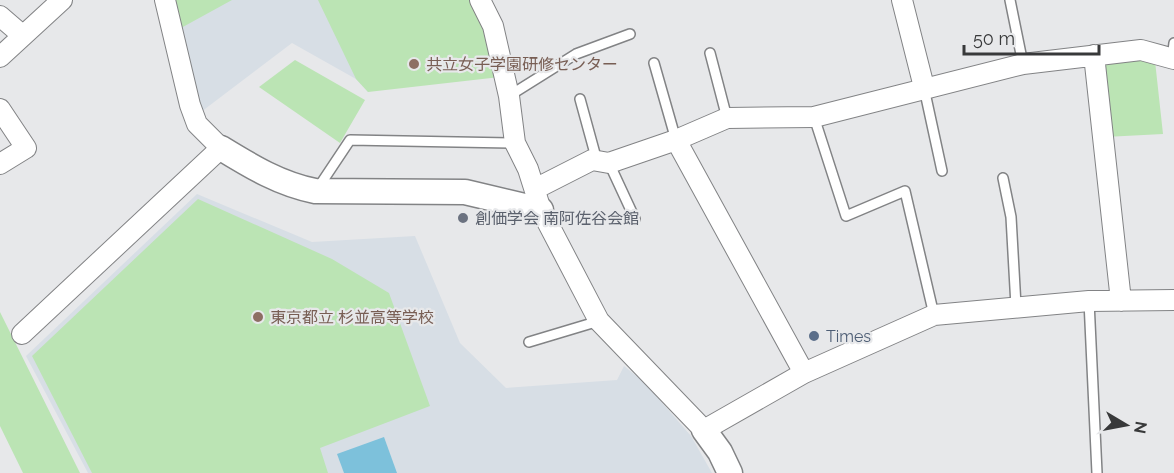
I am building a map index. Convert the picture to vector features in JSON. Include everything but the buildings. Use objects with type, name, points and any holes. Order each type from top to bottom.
[{"type":"street","points":[[0,57],[62,0]]},
{"type":"street","points":[[165,0],[190,105],[197,124],[222,148],[259,172],[292,187],[315,191],[465,192],[538,199],[592,160],[603,162],[676,140],[727,118],[814,117],[924,87],[1023,64],[1141,50],[1173,54]]},
{"type":"street","points":[[480,0],[493,26],[509,96],[515,143],[538,199],[599,321],[704,430],[720,452],[730,473]]},
{"type":"street","points":[[902,0],[924,87]]},
{"type":"street","points":[[0,16],[22,35]]},
{"type":"street","points":[[1094,55],[1121,302]]},
{"type":"street","points":[[0,109],[26,148],[0,164]]},
{"type":"street","points":[[676,140],[804,373]]},
{"type":"street","points":[[22,334],[222,148]]},
{"type":"street","points":[[704,430],[804,373],[934,315],[1089,301],[1174,300]]},
{"type":"lane","points":[[1010,0],[1023,64]]},
{"type":"lane","points":[[509,96],[576,54],[630,34]]},
{"type":"lane","points":[[710,53],[727,118]]},
{"type":"lane","points":[[654,63],[676,140]]},
{"type":"lane","points":[[924,87],[942,171]]},
{"type":"lane","points":[[580,99],[603,162],[635,219]]},
{"type":"lane","points":[[814,117],[846,216],[905,190],[934,315]]},
{"type":"lane","points":[[315,191],[350,140],[515,143]]},
{"type":"lane","points":[[1003,178],[1011,217],[1016,306]]},
{"type":"lane","points":[[1089,301],[1097,473]]},
{"type":"lane","points":[[529,342],[599,321]]},
{"type":"shaded area","name":"共立女子学園研修センター","points":[[175,0],[473,0],[368,92],[356,79],[292,43],[201,112]]},
{"type":"shaded area","name":"東京都立 杉並高等学校","points":[[197,194],[312,242],[415,236],[460,343],[506,388],[617,380],[624,366],[644,382],[691,436],[712,473],[88,473],[26,356]]},
{"type":"green space","points":[[175,0],[232,0],[181,28]]},
{"type":"green space","points":[[318,0],[473,0],[488,28],[500,77],[368,92],[356,79]]},
{"type":"green space","points":[[1137,57],[1155,61],[1163,134],[1105,137],[1101,62]]},
{"type":"green space","points":[[295,60],[365,100],[340,143],[259,87]]},
{"type":"green space","name":"東京都立 杉並高等学校","points":[[198,199],[332,259],[389,293],[430,406],[320,448],[328,473],[92,473],[32,356]]},
{"type":"green space","points":[[0,312],[80,473],[23,473],[0,426]]},
{"type":"water","points":[[384,437],[397,473],[344,473],[337,454]]},
{"type":"place","name":"共立女子学園研修センター","points":[[414,64]]},
{"type":"place","name":"創価学会 南阿佐谷会館","points":[[463,218]]},
{"type":"place","name":"東京都立 杉並高等学校","points":[[258,317]]},
{"type":"place","name":"Times","points":[[814,336]]}]
